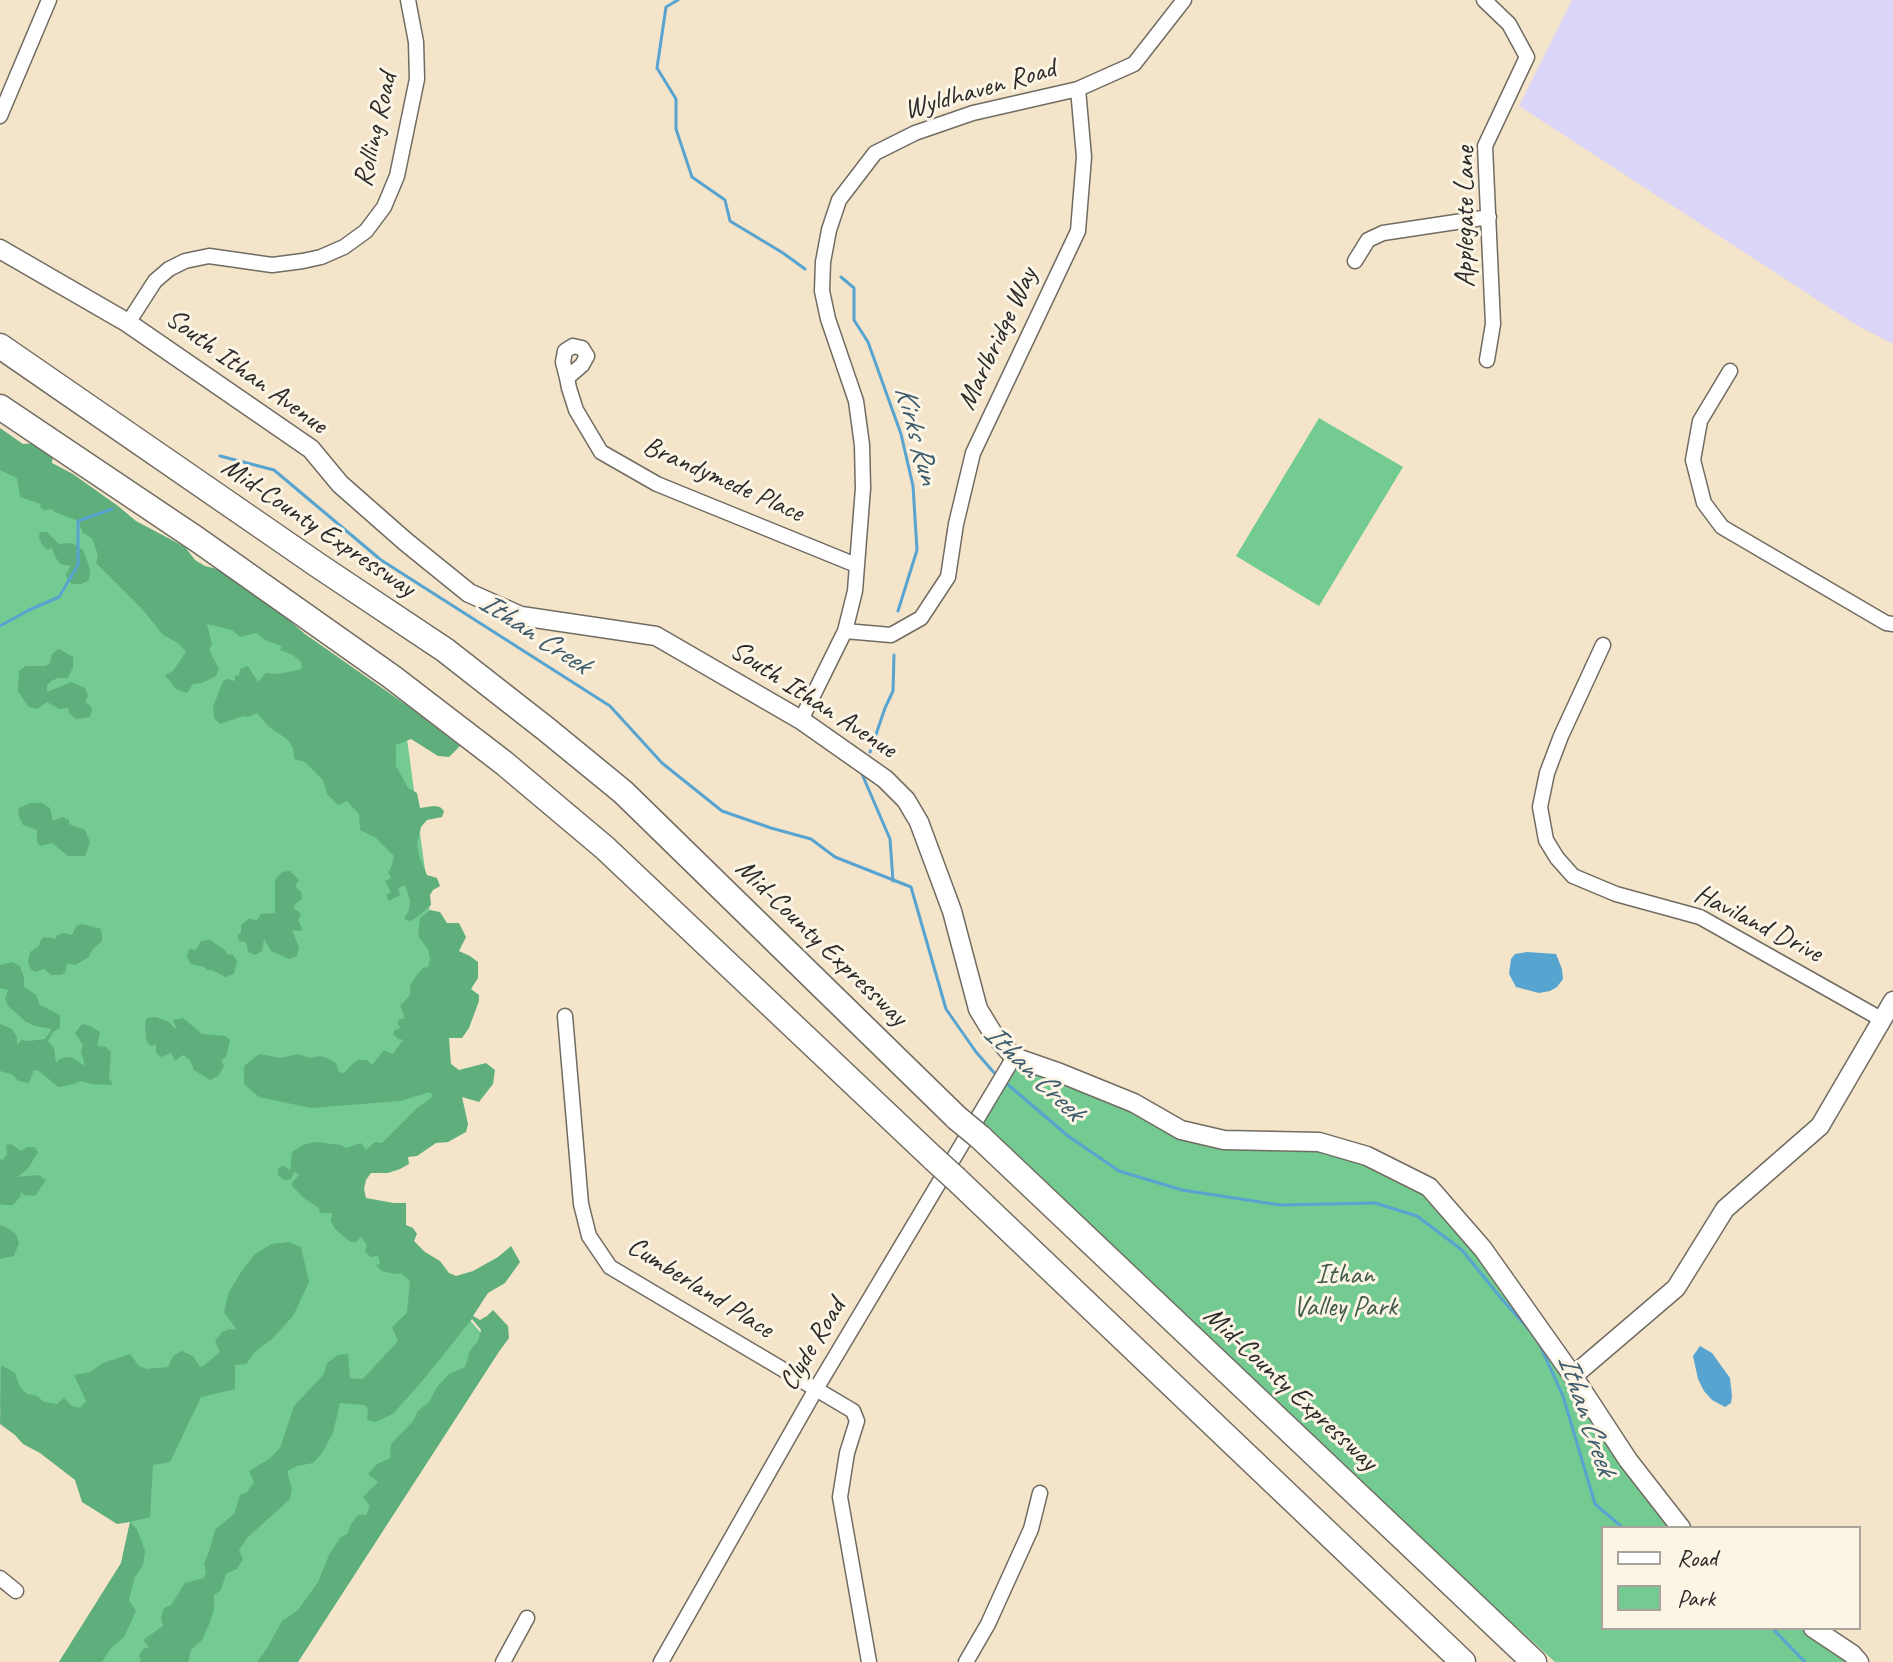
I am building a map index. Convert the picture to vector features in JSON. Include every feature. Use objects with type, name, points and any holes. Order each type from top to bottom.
[{"type":"highway","name":"Mid-County Expressway","points":[[0,346],[445,650],[623,792],[957,1118],[1534,1662]]},
{"type":"highway","points":[[0,407],[198,540],[379,668],[504,763],[616,858],[1463,1662]]},
{"type":"street","points":[[0,116],[49,0]]},
{"type":"street","name":"Rolling Road","points":[[128,323],[155,281],[185,261],[209,256],[272,265],[303,261],[344,247],[366,231],[384,207],[397,176],[417,79],[416,42],[408,0]]},
{"type":"street","name":"Applegate Lane","points":[[1484,0],[1509,24],[1527,57],[1485,146],[1493,324],[1487,360]]},
{"type":"street","name":"Wyldhaven Road","points":[[801,720],[845,631],[855,591],[863,488],[862,445],[856,401],[828,319],[822,291],[823,262],[839,200],[875,153],[915,133],[973,113],[1078,89],[1134,64],[1182,1]]},
{"type":"street","name":"Marlbridge Way","points":[[845,631],[891,635],[921,618],[948,577],[956,524],[973,453],[1078,231],[1084,157],[1078,89]]},
{"type":"street","points":[[1355,261],[1368,240],[1383,233],[1489,217]]},
{"type":"street","name":"South Ithan Avenue","points":[[0,249],[128,323],[311,449],[340,484],[469,593],[521,616],[656,636],[801,720],[885,779],[906,800],[919,822],[952,911],[978,1009],[992,1032],[1014,1057]]},
{"type":"street","points":[[1730,371],[1700,421],[1693,460],[1704,503],[1722,527],[1886,623],[1893,624]]},
{"type":"street","name":"Brandymede Place","points":[[567,378],[576,410],[601,452],[657,484],[856,565]]},
{"type":"street","name":"Haviland Drive","points":[[1603,645],[1547,773],[1540,807],[1546,840],[1557,858],[1573,876],[1616,894],[1700,917],[1881,1019]]},
{"type":"street","points":[[1573,1376],[1676,1288],[1725,1209],[1820,1126],[1893,1001]]},
{"type":"street","name":"Cumberland Place","points":[[565,1016],[581,1204],[589,1236],[610,1267],[853,1411],[857,1421],[847,1453],[840,1497],[869,1662]]},
{"type":"street","points":[[1014,1057],[1134,1103],[1181,1130],[1224,1140],[1319,1142],[1367,1156],[1429,1187],[1483,1249],[1628,1460],[1679,1526]]},
{"type":"street","name":"Clyde Road","points":[[661,1662],[816,1389],[1014,1057]]},
{"type":"street","points":[[966,1662],[988,1624],[1031,1529],[1040,1493]]},
{"type":"street","points":[[0,1578],[16,1591]]},
{"type":"street","points":[[503,1662],[527,1618]]},
{"type":"street","points":[[1816,1630],[1859,1662]]},
{"type":"shaded area","points":[[1572,0],[1893,0],[1893,344],[1856,325],[1519,106]]},
{"type":"green space","points":[[1319,418],[1403,467],[1319,606],[1236,556]]},
{"type":"green space","points":[[0,428],[23,444],[34,443],[53,455],[52,463],[73,474],[136,521],[185,547],[195,560],[221,570],[233,580],[252,588],[305,634],[460,746],[449,757],[438,756],[411,739],[396,745],[396,766],[408,788],[417,793],[420,808],[434,806],[444,811],[442,817],[427,820],[421,827],[417,844],[427,875],[437,878],[440,886],[433,890],[431,905],[421,914],[411,921],[404,919],[410,900],[405,885],[398,888],[400,895],[389,901],[386,895],[391,892],[385,881],[391,878],[388,872],[394,856],[376,838],[360,830],[359,814],[347,801],[338,805],[327,794],[323,780],[305,762],[294,759],[288,740],[268,726],[257,713],[220,724],[214,718],[213,707],[223,681],[235,681],[240,669],[248,666],[258,682],[266,673],[279,674],[302,669],[301,662],[280,650],[282,646],[265,640],[257,633],[240,637],[232,630],[207,624],[212,644],[209,650],[219,669],[216,676],[193,684],[187,693],[176,689],[165,675],[173,671],[186,652],[178,643],[163,635],[96,563],[98,555],[92,538],[83,533],[78,521],[51,509],[44,510],[41,504],[20,497],[17,478],[0,470]]},
{"type":"green space","points":[[0,438],[402,703],[426,877],[451,1102],[354,1184],[498,1353],[298,1662],[59,1662],[121,1564],[130,1522],[0,1409]]},
{"type":"green space","points":[[40,532],[47,532],[59,544],[72,543],[83,550],[90,569],[89,580],[72,584],[66,574],[71,566],[60,564],[52,547],[48,550],[42,545]]},
{"type":"green space","points":[[59,649],[73,657],[73,667],[68,678],[51,681],[47,692],[71,682],[85,688],[88,696],[85,702],[92,710],[90,717],[76,719],[68,708],[59,709],[47,702],[37,709],[29,707],[18,691],[19,671],[26,666],[46,666],[52,654]]},
{"type":"green space","points":[[42,803],[50,808],[53,821],[63,817],[69,820],[69,824],[85,830],[90,842],[85,856],[68,856],[52,843],[40,846],[37,830],[23,825],[18,814],[19,808]]},
{"type":"green space","points":[[290,871],[299,880],[295,886],[301,892],[302,899],[293,908],[301,915],[298,920],[303,930],[292,930],[299,947],[297,956],[289,959],[271,951],[264,939],[262,951],[255,955],[248,952],[246,942],[239,941],[241,925],[250,918],[256,921],[261,914],[275,913],[275,880],[282,872]]},
{"type":"green space","points":[[430,910],[440,912],[447,923],[459,923],[466,937],[459,951],[478,962],[478,978],[471,989],[479,995],[479,1001],[462,1038],[449,1038],[451,1064],[459,1070],[486,1063],[495,1070],[493,1084],[479,1102],[462,1097],[468,1124],[466,1132],[448,1142],[436,1143],[417,1156],[408,1157],[409,1164],[400,1169],[371,1173],[364,1189],[366,1198],[406,1203],[406,1225],[417,1234],[414,1241],[456,1276],[473,1271],[511,1246],[520,1262],[505,1283],[488,1293],[473,1316],[480,1320],[493,1310],[508,1326],[509,1338],[298,1662],[257,1662],[282,1621],[298,1610],[318,1582],[340,1538],[348,1533],[358,1515],[366,1515],[370,1506],[363,1497],[378,1482],[368,1474],[377,1464],[390,1458],[391,1444],[429,1402],[437,1387],[449,1374],[465,1367],[481,1330],[472,1319],[393,1414],[375,1422],[367,1420],[365,1405],[340,1403],[333,1433],[322,1453],[313,1463],[287,1471],[292,1489],[290,1499],[247,1538],[239,1550],[243,1559],[237,1569],[226,1574],[221,1590],[214,1595],[210,1622],[202,1640],[191,1650],[188,1662],[139,1662],[143,1649],[149,1647],[143,1640],[163,1626],[161,1617],[164,1608],[171,1605],[185,1583],[204,1578],[204,1564],[215,1530],[234,1514],[240,1495],[247,1492],[254,1482],[249,1471],[280,1448],[294,1406],[324,1374],[327,1363],[338,1355],[348,1354],[350,1378],[363,1379],[398,1341],[392,1327],[407,1313],[410,1281],[401,1273],[382,1271],[376,1265],[380,1263],[378,1256],[371,1257],[365,1252],[367,1245],[361,1237],[351,1242],[335,1229],[331,1221],[332,1213],[320,1213],[319,1208],[291,1185],[299,1174],[294,1172],[291,1179],[284,1180],[278,1175],[278,1169],[283,1165],[290,1171],[292,1152],[303,1145],[316,1142],[346,1148],[361,1143],[366,1150],[375,1142],[382,1143],[433,1096],[430,1092],[400,1101],[311,1108],[259,1097],[244,1084],[244,1066],[259,1054],[281,1058],[298,1054],[327,1058],[336,1063],[339,1072],[344,1073],[358,1060],[367,1060],[372,1065],[384,1050],[393,1054],[403,1040],[393,1034],[401,1028],[398,1020],[405,1018],[400,1006],[410,995],[410,986],[416,976],[428,967],[428,949],[418,936],[420,918]]},
{"type":"green space","points":[[77,925],[101,929],[102,941],[89,957],[75,965],[67,963],[65,973],[60,975],[51,975],[44,969],[35,972],[30,968],[30,952],[39,946],[44,937],[56,939],[57,935],[64,933],[72,935]]},
{"type":"green space","points":[[210,940],[227,954],[233,955],[237,961],[234,974],[225,977],[191,964],[187,957],[189,949],[196,950],[201,941]]},
{"type":"green space","points":[[12,962],[20,966],[24,987],[36,995],[40,1005],[60,1015],[60,1028],[53,1032],[48,1041],[54,1048],[56,1063],[66,1057],[74,1058],[84,1066],[83,1045],[75,1033],[82,1024],[90,1026],[100,1032],[97,1046],[106,1047],[111,1052],[109,1077],[113,1085],[80,1081],[58,1087],[39,1071],[34,1070],[29,1083],[0,1071],[0,1024],[12,1029],[17,1045],[21,1040],[45,1039],[52,1029],[25,1021],[8,1006],[5,998],[8,990],[0,988],[0,965]]},
{"type":"green space","points":[[147,1018],[167,1021],[177,1030],[173,1020],[183,1018],[202,1034],[225,1036],[230,1040],[226,1057],[221,1060],[224,1066],[218,1076],[210,1080],[194,1070],[190,1060],[183,1055],[175,1061],[171,1053],[161,1057],[156,1053],[156,1044],[148,1044],[145,1024]]},
{"type":"green space","name":"Ithan Valley Park","points":[[1014,1057],[1181,1130],[1319,1142],[1429,1187],[1680,1526],[1601,1526],[1601,1630],[1816,1630],[1859,1662],[1555,1662],[965,1125]]},
{"type":"green space","points":[[11,1144],[21,1151],[35,1147],[38,1152],[18,1177],[39,1175],[46,1180],[35,1196],[21,1192],[13,1205],[3,1205],[0,1204],[0,1159],[3,1160],[7,1154],[6,1145]]},
{"type":"green space","points":[[0,1225],[16,1234],[19,1243],[14,1256],[0,1259]]},
{"type":"green space","points":[[289,1242],[301,1247],[309,1282],[293,1316],[246,1364],[235,1365],[235,1389],[201,1397],[170,1462],[153,1465],[150,1517],[117,1524],[82,1502],[75,1480],[0,1424],[1,1365],[15,1373],[20,1387],[27,1394],[57,1404],[64,1398],[72,1406],[80,1408],[86,1401],[74,1375],[90,1372],[103,1363],[130,1354],[139,1366],[147,1369],[168,1367],[173,1356],[182,1351],[193,1356],[200,1367],[203,1366],[220,1352],[215,1341],[222,1332],[237,1330],[224,1312],[229,1292],[255,1254],[272,1244]]},
{"type":"green space","points":[[130,1522],[137,1529],[145,1551],[143,1565],[135,1577],[129,1600],[136,1611],[124,1637],[111,1648],[102,1662],[59,1662],[121,1563]]},
{"type":"water","points":[[1515,954],[1556,954],[1563,979],[1557,987],[1539,993],[1516,987],[1509,974],[1511,959]]},
{"type":"water","points":[[1700,1346],[1712,1353],[1730,1378],[1731,1403],[1725,1407],[1712,1400],[1698,1379],[1693,1356]]},
{"type":"waterway","name":"Kirks Run","points":[[678,0],[666,7],[657,68],[676,99],[676,129],[692,177],[725,200],[730,221],[805,269]]},
{"type":"waterway","name":"Kirks Run","points":[[841,277],[854,288],[854,320],[868,342],[901,434],[913,486],[917,550],[898,611]]},
{"type":"waterway","name":"Ithan Creek","points":[[220,456],[274,470],[381,560],[610,706],[662,763],[722,811],[811,839],[835,857],[911,887],[946,1009],[997,1076]]},
{"type":"waterway","name":"Ithan Creek","points":[[0,626],[59,597],[78,565],[78,521],[112,509]]},
{"type":"waterway","name":"Kirks Run","points":[[870,752],[893,691],[894,655]]},
{"type":"waterway","name":"Kirks Run","points":[[862,774],[890,839],[893,881]]},
{"type":"waterway","name":"Ithan Creek","points":[[1006,1083],[1068,1136],[1119,1171],[1182,1190],[1280,1205],[1375,1203],[1417,1216],[1462,1250],[1532,1333]]},
{"type":"waterway","name":"Ithan Creek","points":[[1537,1339],[1563,1396],[1595,1504],[1621,1526]]},
{"type":"waterway","name":"Ithan Creek","points":[[1774,1630],[1805,1662]]}]
